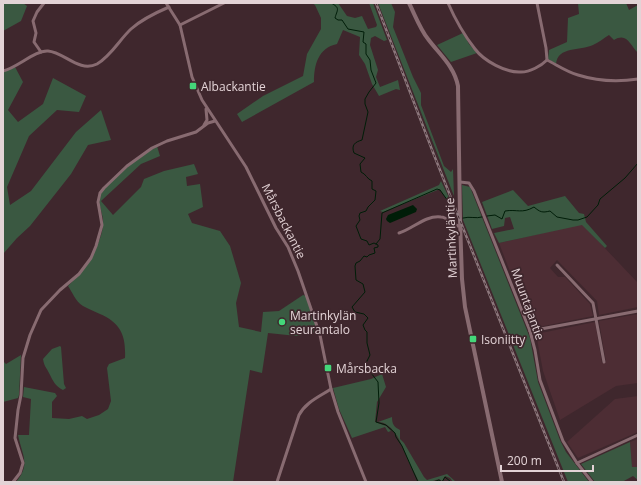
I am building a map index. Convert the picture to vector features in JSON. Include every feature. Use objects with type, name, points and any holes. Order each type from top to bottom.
[{"type":"street","points":[[41,52],[34,42],[36,33],[33,20],[44,3]]},
{"type":"street","points":[[166,3],[180,25],[224,3]]},
{"type":"street","name":"Martinkyläntie","points":[[410,3],[423,31],[449,64],[456,78],[459,92],[462,279],[465,307],[502,482]]},
{"type":"street","points":[[448,3],[455,18],[476,50],[507,70],[522,72],[538,66],[546,60],[547,54],[536,3]]},
{"type":"street","points":[[3,71],[11,69],[41,52],[55,52],[77,64],[85,66],[96,64],[104,58],[131,29],[143,20],[169,7]]},
{"type":"street","name":"Mårsbackantie","points":[[180,25],[192,77],[206,107],[246,167],[276,228],[288,247],[298,271],[320,335],[331,389],[338,412],[366,482]]},
{"type":"street","points":[[546,60],[568,71],[592,79],[626,81],[638,79]]},
{"type":"street","points":[[13,482],[20,473],[23,463],[15,438],[21,395],[23,358],[41,310],[60,290],[79,274],[94,252],[102,225],[98,202],[100,193],[127,166],[152,148],[167,141],[196,132],[207,120],[206,107]]},
{"type":"street","points":[[203,126],[215,121]]},
{"type":"street","name":"Muuntajantie","points":[[460,182],[464,181],[469,183],[474,190],[530,332],[543,390],[563,441],[577,463],[592,482]]},
{"type":"street","points":[[399,233],[421,221],[440,216],[458,226],[461,226]]},
{"type":"street","points":[[557,265],[593,303],[604,362]]},
{"type":"street","points":[[530,332],[638,310]]},
{"type":"street","points":[[277,482],[302,409],[307,404],[331,389]]},
{"type":"street","points":[[577,463],[638,435]]},
{"type":"shaded area","points":[[3,3],[23,3],[27,6],[21,21],[3,31]]},
{"type":"shaded area","points":[[312,3],[338,3],[347,16],[355,18],[362,16],[368,29],[376,27],[377,25],[369,3],[373,3],[387,40],[384,41],[375,36],[371,38],[370,45],[378,70],[376,77],[380,87],[398,80],[400,90],[396,89],[379,96],[372,84],[365,64],[359,55],[360,37],[343,30],[337,44],[325,49],[318,58],[314,82],[242,122],[237,114],[263,96],[303,76],[307,54],[321,29],[321,18],[315,5]]},
{"type":"shaded area","points":[[378,3],[391,3],[395,12],[393,27],[421,93],[421,105],[444,166],[451,172],[453,169],[454,196]]},
{"type":"shaded area","points":[[578,3],[626,3],[629,10],[638,5],[638,53],[625,38],[618,38],[614,40],[609,35],[588,47],[570,50],[561,54],[556,64],[548,59],[549,50],[567,42],[568,18],[579,14]]},
{"type":"shaded area","points":[[463,33],[469,44],[477,53],[451,62],[437,45]]},
{"type":"shaded area","points":[[15,67],[23,82],[8,110],[18,122],[43,104],[53,78],[86,96],[79,112],[57,110],[29,136],[7,187],[10,205],[31,191],[76,132],[101,110],[111,140],[88,145],[71,174],[30,226],[3,254],[3,71]]},
{"type":"shaded area","points":[[157,146],[160,156],[141,164],[101,201],[113,215],[141,187],[144,179],[164,171],[194,164],[198,174],[186,177],[187,186],[200,184],[203,207],[188,214],[192,223],[220,231],[230,246],[241,283],[236,303],[239,327],[261,332],[263,312],[279,311],[303,295],[306,296],[318,332],[297,336],[268,333],[262,373],[250,370],[233,482],[16,482],[21,476],[24,464],[18,435],[29,435],[31,399],[23,397],[24,387],[55,393],[57,396],[52,402],[52,418],[69,419],[82,416],[87,419],[99,415],[108,409],[111,401],[107,368],[109,364],[125,358],[123,337],[121,331],[113,322],[80,304],[68,286],[91,257],[100,240],[103,223],[99,201],[101,193],[105,187],[119,174]]},
{"type":"shaded area","points":[[441,181],[453,206],[451,210],[455,222],[447,216],[450,205],[440,189],[383,212],[380,211],[439,185]]},
{"type":"shaded area","points":[[462,185],[470,187],[530,338],[538,382],[560,440],[566,452],[589,482],[568,482],[463,220]]},
{"type":"shaded area","points":[[513,190],[528,206],[565,196],[579,213],[584,214],[586,222],[607,246],[605,248],[582,225],[499,243],[494,233],[514,229],[510,217],[505,218],[504,226],[492,229],[482,202]]},
{"type":"shaded area","points":[[413,205],[417,209],[416,212],[390,223],[387,221],[386,219],[388,215]]},
{"type":"shaded area","points":[[582,224],[638,283],[638,307],[599,315],[597,301],[557,260],[550,268],[558,277],[565,277],[590,304],[593,316],[534,328],[531,326],[499,243]]},
{"type":"shaded area","points":[[638,314],[638,383],[616,386],[560,420],[543,371],[536,334],[595,322],[602,363],[606,362],[599,321]]},
{"type":"shaded area","points":[[60,346],[64,384],[66,388],[63,390],[53,381],[43,359],[52,349]]},
{"type":"shaded area","points":[[21,355],[18,398],[3,402],[3,361],[6,364]]},
{"type":"shaded area","points":[[382,374],[386,387],[377,402],[375,422],[386,426],[391,431],[388,432],[385,427],[352,438],[339,409],[333,388],[371,379]]},
{"type":"shaded area","points":[[638,396],[638,432],[578,458],[567,442],[615,399]]},
{"type":"shaded area","points":[[392,417],[392,422],[396,428],[400,430],[400,439],[404,443],[424,477],[427,480],[447,474],[456,482],[453,482],[450,478],[445,476],[442,481],[439,479],[430,482],[419,482],[394,432],[382,422],[378,422]]},
{"type":"shaded area","points":[[638,439],[638,467],[632,468],[630,442]]},
{"type":"shaded area","points":[[630,442],[632,467],[638,467],[638,480],[633,476],[622,482],[595,482],[581,464]]},
{"type":"waterway","points":[[331,3],[337,8],[335,18],[342,20],[348,29],[364,32],[363,42],[366,44],[366,54],[370,60],[371,70],[376,83],[365,99],[368,112],[362,140],[357,142],[353,148],[354,153],[365,158],[360,164],[361,172],[372,181],[372,189],[376,191],[375,200],[366,211],[360,213],[360,220],[356,226],[361,239],[367,241],[369,245],[374,243],[378,245],[378,247],[374,248],[375,253],[367,257],[364,256],[356,263],[356,280],[363,284],[365,292],[352,307],[355,312],[364,314],[368,318],[363,325],[367,332],[367,343],[370,355],[365,365],[378,382],[379,403],[376,422],[386,425],[395,433],[418,482]]},
{"type":"waterway","points":[[487,216],[495,215],[502,219],[505,211],[523,211],[534,207],[541,212],[550,211],[557,217],[573,220],[587,217],[598,205],[600,199],[625,178],[638,163]]},
{"type":"waterway","points":[[376,244],[380,239],[382,213],[437,189],[440,190],[448,201],[450,214],[453,219]]},
{"type":"waterway","points":[[463,218],[482,217]]},
{"type":"waterway","points":[[442,482],[445,477],[451,482]]},
{"type":"waterway","points":[[433,482],[439,480],[442,482]]},
{"type":"railway","points":[[376,3],[434,155],[564,482]]},
{"type":"place","name":"Albackantie","points":[[193,86]]},
{"type":"place","name":"Martinkylän seurantalo","points":[[282,322]]},
{"type":"place","name":"Isoniitty","points":[[473,339]]},
{"type":"place","name":"Mårsbacka","points":[[328,368]]}]
